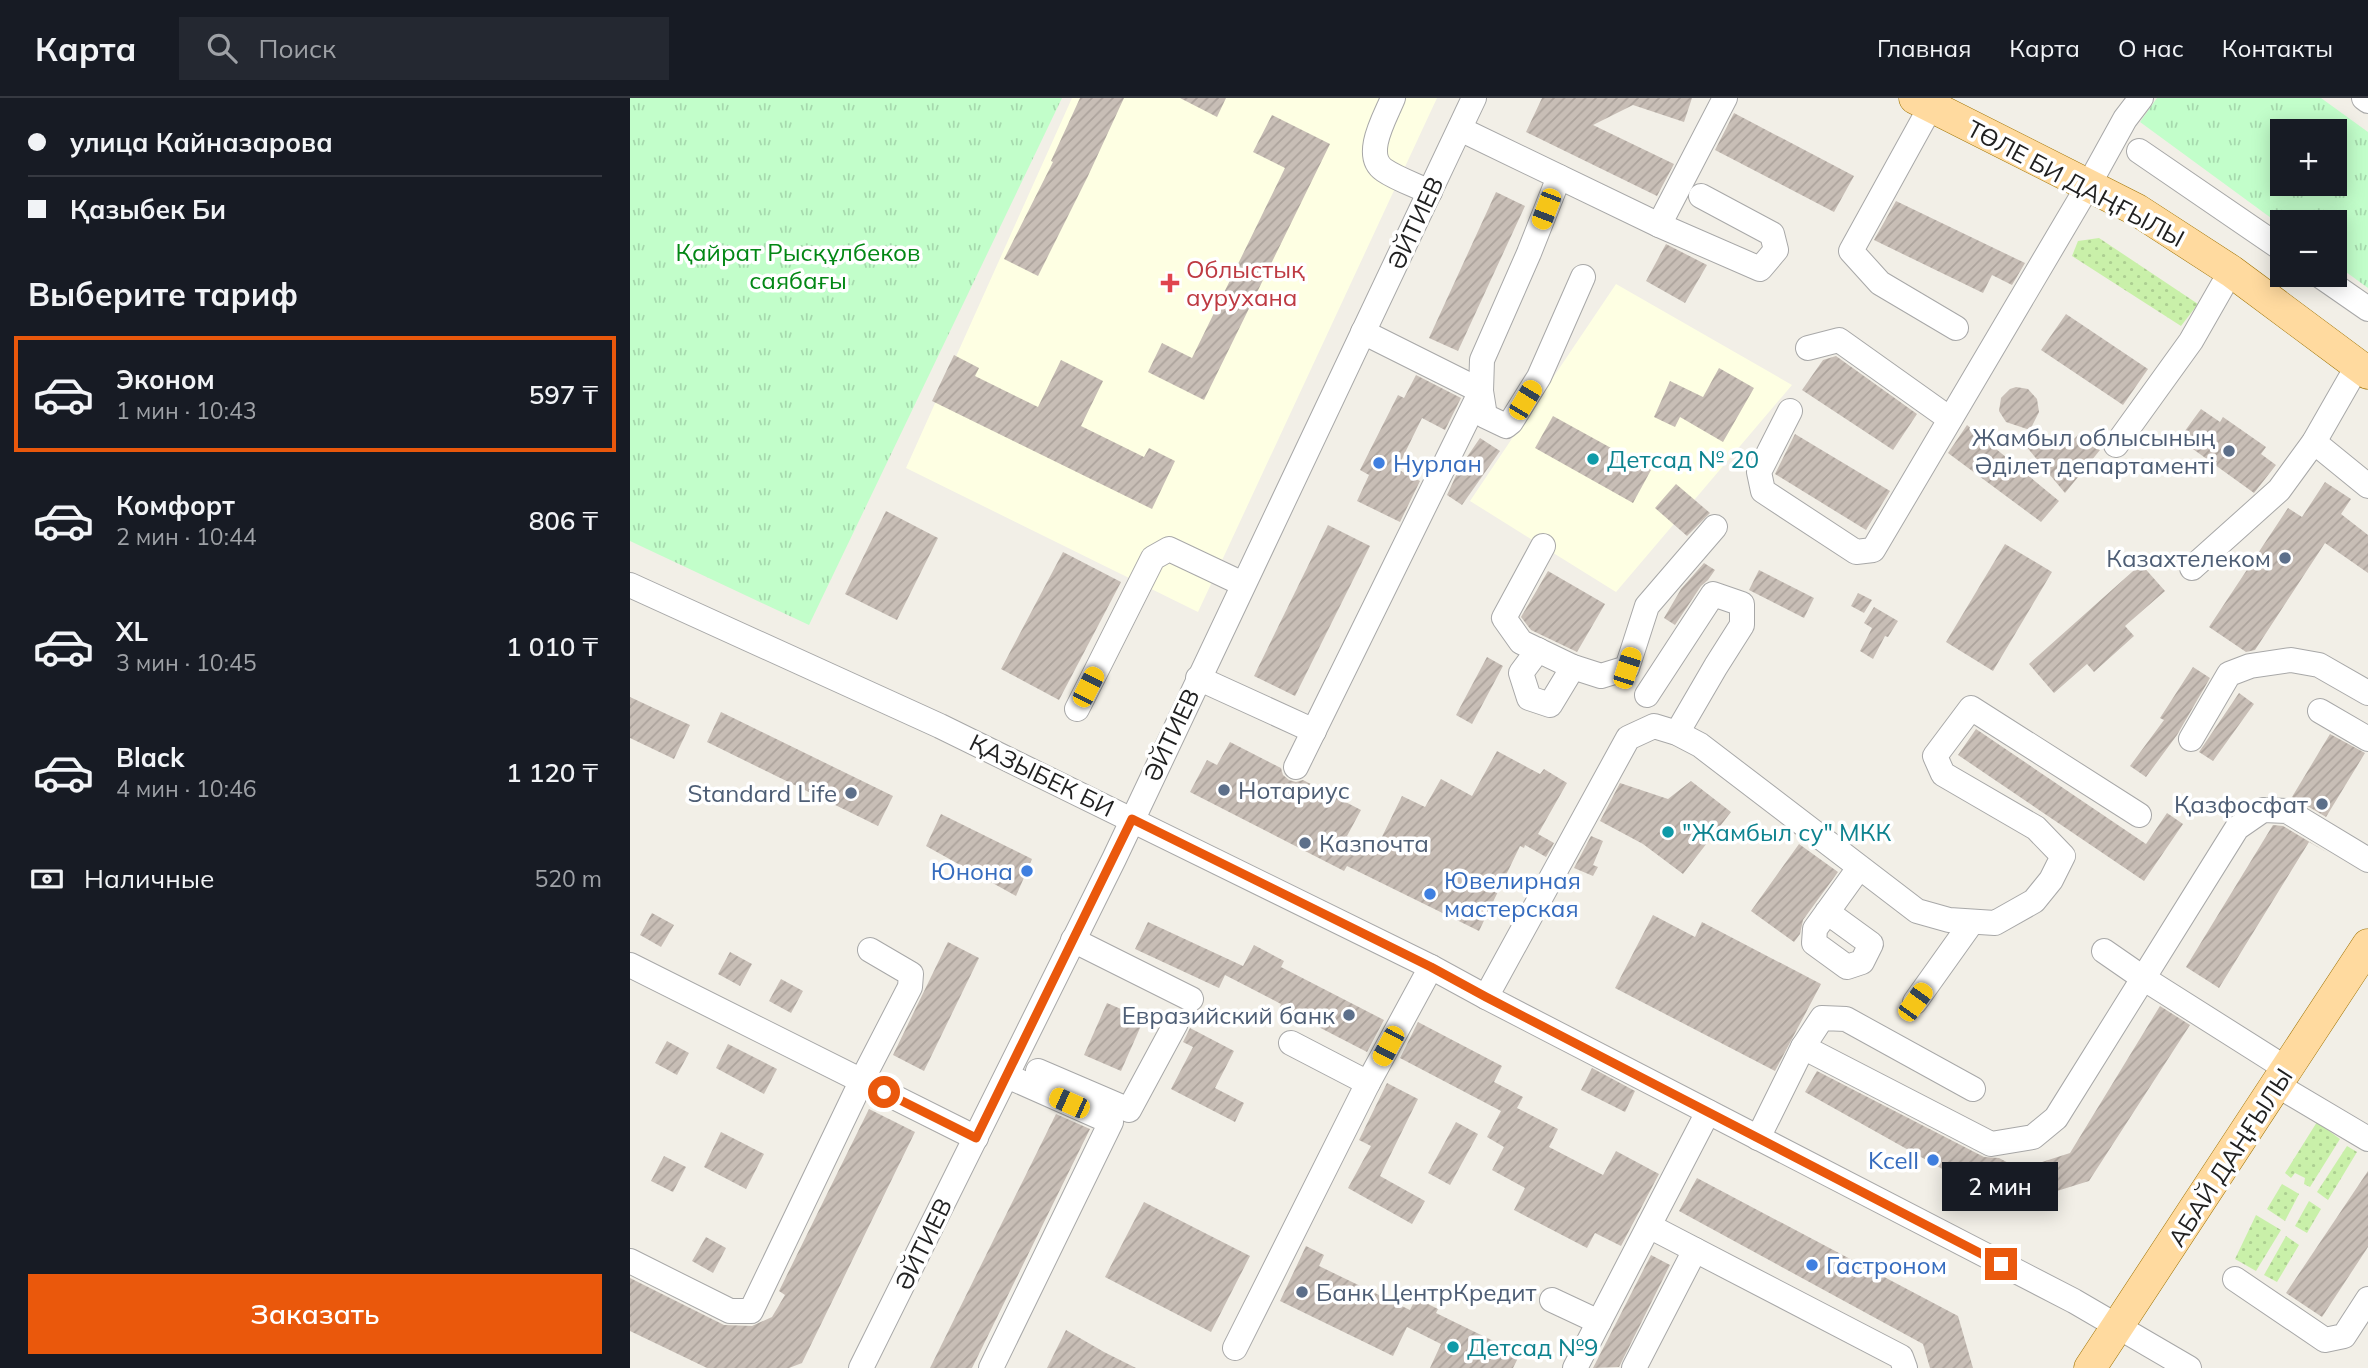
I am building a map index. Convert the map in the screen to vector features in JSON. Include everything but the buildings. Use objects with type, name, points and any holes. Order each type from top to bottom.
[{"type":"main road","name":"ТӨЛЕ БИ ДАҢҒЫЛЫ","points":[[1923,102],[2137,210],[2231,271],[2363,369]]},
{"type":"main road","name":"АБАЙ ДАҢҒЫЛЫ","points":[[2090,1368],[2368,945]]},
{"type":"street","points":[[1393,98],[1376,140],[1377,161],[1382,169],[1430,192]]},
{"type":"street","name":"ӘЙТИЕВ","points":[[862,1368],[1132,819],[1475,98]]},
{"type":"street","points":[[1659,225],[1726,98]]},
{"type":"street","points":[[1790,411],[1759,472],[1763,491],[1856,552],[1873,550],[2088,186],[2125,118],[2141,98]]},
{"type":"street","points":[[2364,98],[2368,101]]},
{"type":"street","points":[[1923,102],[1851,251],[1881,283],[1956,328]]},
{"type":"street","points":[[1460,130],[1659,225],[1760,269],[1776,250],[1772,234],[1701,196]]},
{"type":"street","points":[[2139,151],[2270,242]]},
{"type":"street","points":[[1559,177],[1482,360],[1481,391],[1485,416],[1506,426],[1511,422],[1539,377],[1583,277]]},
{"type":"street","points":[[2116,446],[2191,341],[2231,271]]},
{"type":"street","points":[[2336,287],[2368,309]]},
{"type":"street","points":[[1363,332],[1481,391]]},
{"type":"street","points":[[1808,348],[1839,340],[1950,419]]},
{"type":"street","points":[[2192,568],[2279,490],[2363,369]]},
{"type":"street","points":[[1297,767],[1481,391]]},
{"type":"street","points":[[2314,442],[2368,486]]},
{"type":"street","points":[[1627,668],[1647,606],[1715,527]]},
{"type":"street","points":[[1543,547],[1504,618],[1521,642],[1573,667],[1601,676],[1627,668]]},
{"type":"street","points":[[1077,709],[1153,558],[1169,549],[1243,584]]},
{"type":"street","name":"ҚАЗЫБЕК БИ","points":[[630,585],[940,726],[1431,967],[2074,1301],[2189,1368]]},
{"type":"street","points":[[1647,695],[1713,594],[1742,604],[1742,625],[1716,666],[1665,730]]},
{"type":"street","points":[[1538,650],[1521,673],[1529,698],[1550,705],[1573,667]]},
{"type":"street","points":[[1672,655],[1716,666]]},
{"type":"street","points":[[2191,739],[2228,674],[2250,666],[2291,660],[2319,665],[2368,693]]},
{"type":"street","points":[[1627,668],[1647,695],[1665,730]]},
{"type":"street","points":[[1198,678],[1314,731]]},
{"type":"street","points":[[1486,997],[1628,738],[1665,730],[1700,745],[1917,911],[1949,920],[1995,923],[2034,901],[2051,880],[2063,856],[2036,828],[1943,774],[1935,755],[1971,708],[2139,815]]},
{"type":"street","points":[[2320,711],[2368,738]]},
{"type":"street","points":[[1803,1047],[1991,1144],[2033,1137],[2056,1118],[2237,828],[2263,810],[2287,811],[2368,860]]},
{"type":"street","points":[[1827,912],[1859,868]]},
{"type":"street","points":[[1915,1002],[1972,922]]},
{"type":"street","points":[[1073,940],[1191,999]]},
{"type":"street","points":[[630,1261],[730,1311],[751,1311],[862,1080],[910,987],[911,974],[870,950]]},
{"type":"street","points":[[2104,951],[2368,1139]]},
{"type":"street","points":[[630,965],[976,1138]]},
{"type":"street","points":[[1235,1348],[1368,1083],[1431,967]]},
{"type":"street","points":[[1758,1138],[1803,1047],[1822,1018],[1846,1018],[1973,1089]]},
{"type":"street","points":[[1011,1069],[1129,1110],[1176,1023]]},
{"type":"street","points":[[1291,1043],[1368,1083]]},
{"type":"street","points":[[991,1368],[1111,1122],[1011,1069]]},
{"type":"street","points":[[1575,1368],[1709,1112]]},
{"type":"street","points":[[1649,1226],[1901,1357],[1905,1368]]},
{"type":"street","points":[[1634,1368],[1695,1250]]},
{"type":"street","points":[[2235,1279],[2325,1340],[2344,1336],[2368,1298]]},
{"type":"street","points":[[1552,1300],[1599,1322]]},
{"type":"shaded area","name":"Облыстық аурухана","points":[[1072,98],[1437,98],[1198,612],[906,468]]},
{"type":"shaded area","points":[[1616,284],[1792,385],[1616,592],[1470,501]]},
{"type":"green space","name":"Қайрат Рысқұлбеков саябағы","points":[[630,98],[1062,98],[809,625],[630,541]]},
{"type":"green space","points":[[2157,98],[2321,98],[2368,132],[2368,288],[2347,273],[2347,210],[2270,210],[2270,217],[2140,122]]},
{"type":"green space","points":[[2099,238],[2198,304],[2181,326],[2072,256],[2078,241]]},
{"type":"green space","points":[[2317,1122],[2340,1139],[2310,1187],[2304,1184],[2305,1178],[2295,1173],[2291,1178],[2285,1173]]},
{"type":"green space","points":[[2347,1146],[2357,1152],[2328,1200],[2317,1192]]},
{"type":"green space","points":[[2282,1184],[2299,1194],[2285,1221],[2267,1209]]},
{"type":"green space","points":[[2309,1201],[2321,1209],[2307,1233],[2295,1226]]},
{"type":"green space","points":[[2256,1215],[2281,1230],[2256,1271],[2235,1259]]},
{"type":"green space","points":[[2286,1236],[2299,1245],[2277,1282],[2264,1275]]},
{"type":"place","name":"Облыстық аурухана","points":[[1170,283]]},
{"type":"place","name":"Жамбыл облысының Әділет департаменті","points":[[2229,451]]},
{"type":"place","name":"Детсад № 20","points":[[1593,459]]},
{"type":"place","name":"Нурлан","points":[[1379,463]]},
{"type":"place","name":"Казахтелеком","points":[[2285,558]]},
{"type":"place","name":"Нотариус","points":[[1224,790]]},
{"type":"place","name":"Standard Life","points":[[851,793]]},
{"type":"place","name":"Қазфосфат","points":[[2322,804]]},
{"type":"place","name":"\"Жамбыл су\" МКК","points":[[1668,832]]},
{"type":"place","name":"Казпочта","points":[[1305,843]]},
{"type":"place","name":"Юнона","points":[[1027,871]]},
{"type":"place","name":"Ювелирная мастерская","points":[[1430,894]]},
{"type":"place","name":"Евразийский банк","points":[[1349,1015]]},
{"type":"place","name":"Kcell","points":[[1933,1160]]},
{"type":"place","name":"Гастроном","points":[[1812,1265]]},
{"type":"place","name":"Банк ЦентрКредит","points":[[1302,1292]]},
{"type":"place","name":"Детсад №9","points":[[1453,1347]]},
{"type":"route","points":[[884,1092],[976,1138],[1132,819],[1431,967],[2001,1264]]}]
